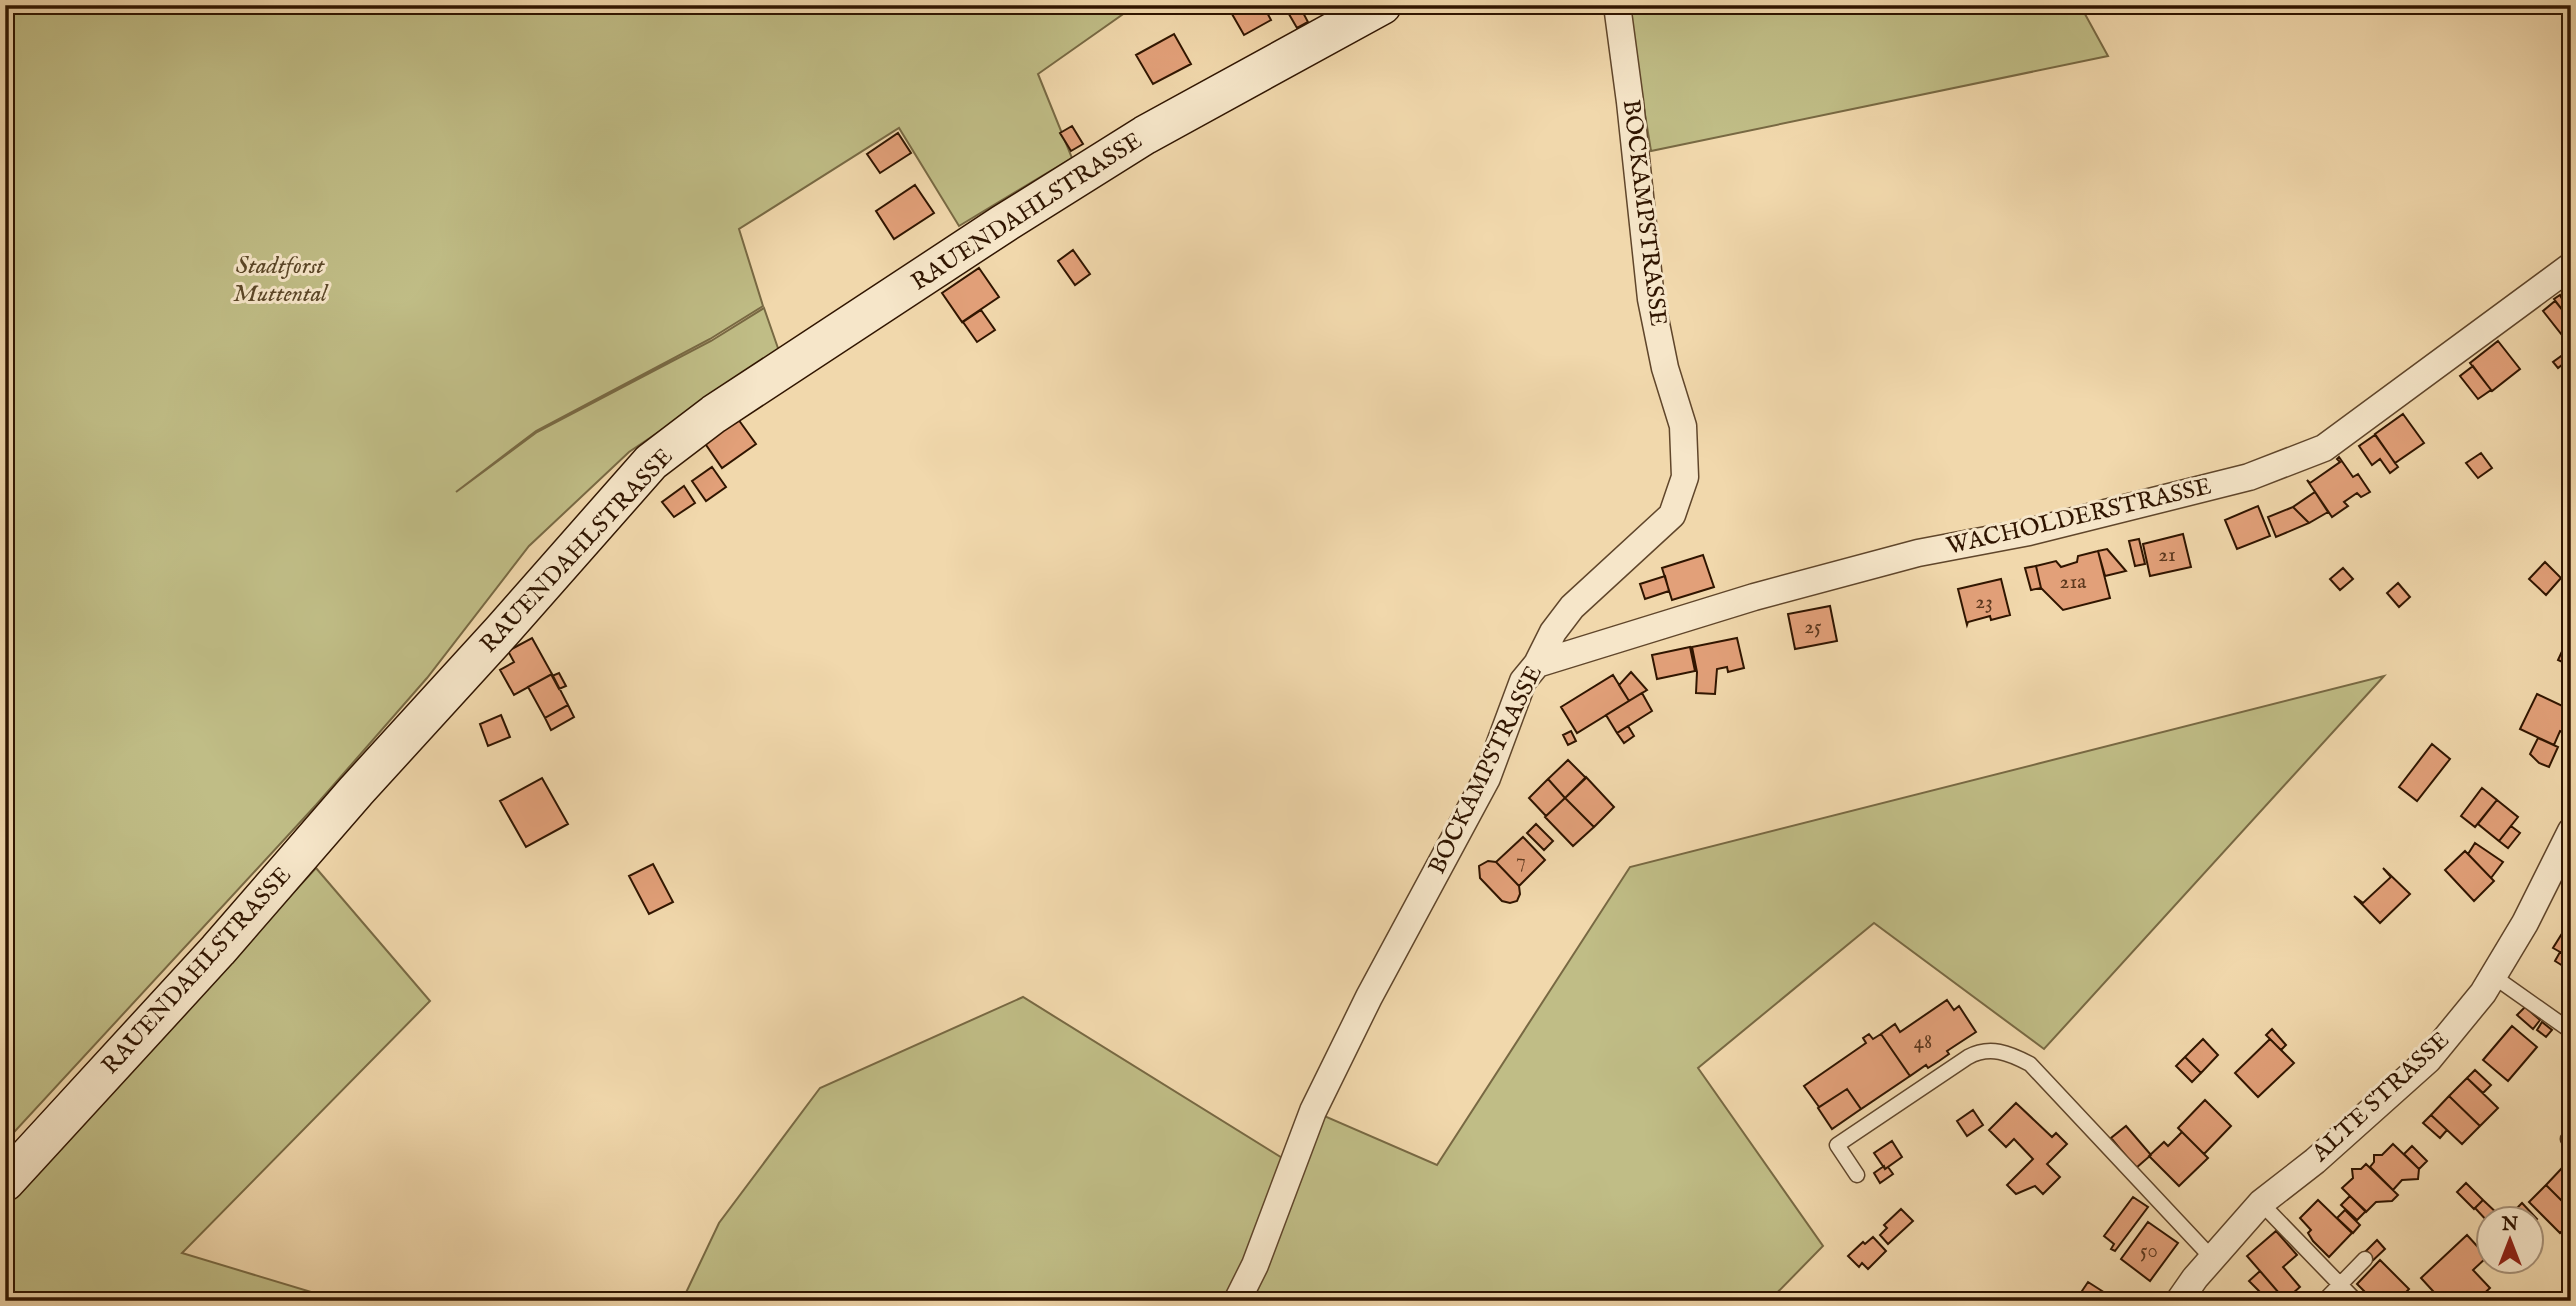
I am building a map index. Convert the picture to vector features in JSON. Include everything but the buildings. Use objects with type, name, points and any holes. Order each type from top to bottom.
[{"type":"street","name":"RAUENDAHLSTRASSE","points":[[5,1182],[218,950],[356,791],[651,462],[714,414],[1015,217],[1146,135],[1382,5]]},
{"type":"street","name":"BOCKAMPSTRASSE","points":[[1237,1301],[1255,1265],[1313,1111],[1369,997],[1487,778],[1523,681],[1537,664],[1553,632],[1572,607],[1672,515],[1685,477],[1683,426],[1665,368],[1651,299],[1617,5]]},
{"type":"street","name":"WACHOLDERSTRASSE","points":[[1537,664],[1754,597],[1906,556],[2029,532],[2262,472],[2324,448],[2571,267]]},
{"type":"street","name":"ALTE STRASSE","points":[[2179,1301],[2212,1258],[2261,1203],[2315,1161],[2428,1060],[2483,993],[2525,923],[2571,831]]},
{"type":"lane","points":[[2493,975],[2571,1031]]},
{"type":"lane","points":[[1857,1175],[1837,1145],[1968,1057],[1980,1051],[2006,1053],[2030,1065],[2212,1258]]},
{"type":"lane","points":[[2261,1203],[2356,1301]]},
{"type":"lane","points":[[2325,1301],[2365,1259]]},
{"type":"green space","name":"Stadtforst Muttental","points":[[5,5],[1136,5],[1038,74],[1072,158],[959,226],[899,128],[739,229],[763,306],[710,339],[536,431],[456,492],[537,432],[711,341],[764,308],[779,351],[629,452],[529,546],[427,678],[316,805],[5,1142]]},
{"type":"green space","points":[[1627,5],[2080,5],[2108,56],[1651,151]]},
{"type":"green space","points":[[2384,676],[2044,1049],[1874,923],[1698,1068],[1823,1246],[1769,1301],[682,1301],[719,1223],[820,1088],[1023,997],[1292,1164],[1313,1111],[1437,1165],[1630,867]]},
{"type":"green space","points":[[316,868],[430,1001],[182,1253],[341,1301],[100,1301],[105,1297],[97,1301],[5,1301],[5,1205]]}]
